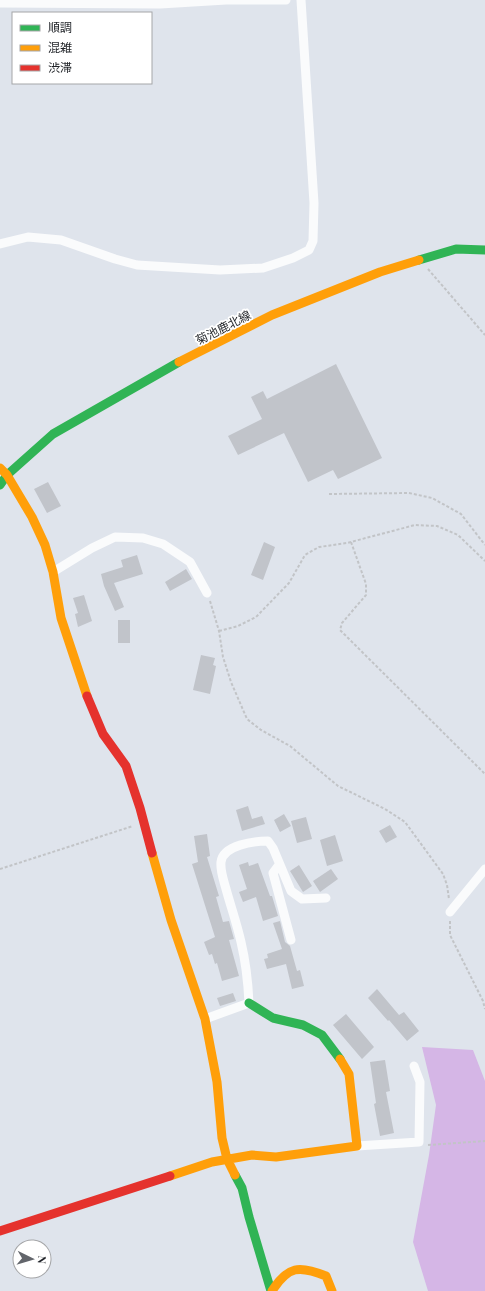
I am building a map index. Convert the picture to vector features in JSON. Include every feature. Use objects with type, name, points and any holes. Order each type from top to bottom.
[{"type":"street","points":[[0,3],[160,4],[286,0]]},
{"type":"street","points":[[0,244],[28,237],[61,240],[137,265],[220,270],[263,268],[293,258],[309,250],[313,241],[314,203],[301,0]]},
{"type":"street","name":"菊池鹿北線","points":[[0,485],[7,475],[53,434],[164,370],[272,315],[380,272],[456,249],[485,250]]},
{"type":"street","points":[[0,468],[7,475],[32,517],[45,545],[53,572],[61,618],[84,690],[103,734],[126,766],[144,822],[170,920],[205,1019],[217,1082],[222,1138],[227,1159],[242,1188],[246,1201],[248,1217],[272,1291]]},
{"type":"street","points":[[53,572],[92,548],[116,537],[143,538],[163,544],[190,562],[207,593]]},
{"type":"street","points":[[249,1002],[248,974],[241,942],[222,874],[221,862],[225,853],[238,846],[253,841],[268,841],[291,891],[302,899],[326,898]]},
{"type":"street","points":[[279,865],[273,873],[291,940]]},
{"type":"street","points":[[450,912],[485,868]]},
{"type":"street","points":[[205,1019],[249,1002]]},
{"type":"street","points":[[249,1002],[273,1018],[303,1025],[322,1035],[343,1062],[349,1074],[357,1146]]},
{"type":"street","points":[[0,1231],[212,1162],[252,1155],[276,1156],[357,1146],[419,1142],[420,1082],[414,1066]]},
{"type":"street","points":[[272,1291],[281,1278],[295,1268],[312,1270],[326,1276],[332,1291]]},
{"type":"path","points":[[424,259],[429,271],[485,335]]},
{"type":"path","points":[[329,494],[410,492],[432,498],[461,514],[485,545]]},
{"type":"path","points":[[219,631],[238,626],[256,617],[289,583],[305,555],[319,547],[351,542],[415,525],[437,526],[458,535],[485,561]]},
{"type":"path","points":[[351,542],[366,584],[366,595],[342,623],[340,630],[485,774]]},
{"type":"path","points":[[207,593],[219,631],[223,656],[231,682],[247,719],[261,730],[290,746],[338,786],[385,809],[405,822],[442,874],[447,886],[450,912],[450,935],[484,1001],[485,1009]]},
{"type":"path","points":[[0,869],[144,822]]},
{"type":"path","points":[[419,1142],[426,1145],[485,1141]]},
{"type":"shaded area","points":[[422,1047],[473,1050],[485,1081],[485,1291],[428,1291],[413,1242],[429,1155],[436,1105]]},
{"type":"building","points":[[336,364],[382,458],[338,479],[333,470],[308,482],[284,433],[238,455],[228,436],[262,419],[251,397],[263,391],[267,399]]},
{"type":"building","points":[[48,482],[61,506],[47,513],[34,489]]},
{"type":"building","points":[[264,542],[275,547],[263,580],[251,575]]},
{"type":"building","points":[[137,555],[143,574],[114,583],[124,607],[115,611],[104,586],[101,574],[123,567],[121,560]]},
{"type":"building","points":[[186,569],[192,579],[170,591],[165,582]]},
{"type":"building","points":[[84,595],[92,621],[78,627],[75,614],[78,613],[73,598]]},
{"type":"building","points":[[118,620],[130,620],[130,643],[118,643]]},
{"type":"building","points":[[201,655],[215,658],[213,665],[216,666],[210,694],[193,690]]},
{"type":"building","points":[[248,806],[252,819],[262,816],[265,824],[242,831],[236,810]]},
{"type":"building","points":[[284,814],[291,826],[280,832],[274,820]]},
{"type":"building","points":[[306,817],[312,839],[297,843],[291,821]]},
{"type":"building","points":[[390,825],[397,837],[386,843],[379,831]]},
{"type":"building","points":[[207,834],[210,856],[207,857],[219,896],[216,897],[223,922],[229,921],[234,939],[229,940],[239,976],[222,981],[217,963],[215,964],[212,954],[209,955],[204,942],[215,937],[192,864],[198,862],[194,836]]},
{"type":"building","points":[[335,835],[343,861],[327,866],[320,840]]},
{"type":"building","points":[[248,862],[249,866],[258,863],[270,896],[272,896],[278,916],[263,921],[256,897],[243,902],[239,892],[247,889],[239,865]]},
{"type":"building","points":[[299,865],[312,886],[303,892],[290,871]]},
{"type":"building","points":[[331,869],[338,879],[320,892],[313,881]]},
{"type":"building","points":[[280,921],[285,942],[290,946],[297,971],[300,970],[304,986],[292,989],[286,964],[267,969],[264,959],[268,958],[267,954],[282,949],[273,923]]},
{"type":"building","points":[[377,989],[399,1015],[404,1012],[419,1031],[407,1041],[368,998]]},
{"type":"building","points":[[233,993],[236,1001],[220,1006],[217,998]]},
{"type":"building","points":[[346,1014],[374,1047],[362,1059],[333,1025]]},
{"type":"building","points":[[385,1060],[390,1091],[386,1092],[394,1133],[380,1136],[374,1104],[376,1103],[370,1062]]},
{"type":"traffic: fast","points":[[419,260],[456,249],[485,250]]},
{"type":"traffic: fast","points":[[0,485],[7,475],[53,434],[179,362]]},
{"type":"traffic: fast","points":[[249,1003],[273,1018],[303,1025],[322,1035],[340,1059]]},
{"type":"traffic: fast","points":[[235,1175],[242,1188],[271,1291]]},
{"type":"traffic: slow","points":[[179,362],[272,315],[380,272],[419,260]]},
{"type":"traffic: slow","points":[[0,468],[7,475],[32,517],[45,545],[53,572],[61,618],[87,696]]},
{"type":"traffic: slow","points":[[152,853],[171,920],[205,1019],[217,1082],[222,1138],[227,1159],[235,1175]]},
{"type":"traffic: slow","points":[[170,1176],[212,1162],[252,1155],[276,1157],[357,1146],[349,1074],[340,1059]]},
{"type":"traffic: slow","points":[[272,1291],[289,1272],[301,1269],[317,1272],[326,1276],[332,1291]]},
{"type":"traffic: jam","points":[[87,696],[103,734],[126,766],[140,808],[152,853]]},
{"type":"traffic: jam","points":[[0,1231],[170,1176]]}]
